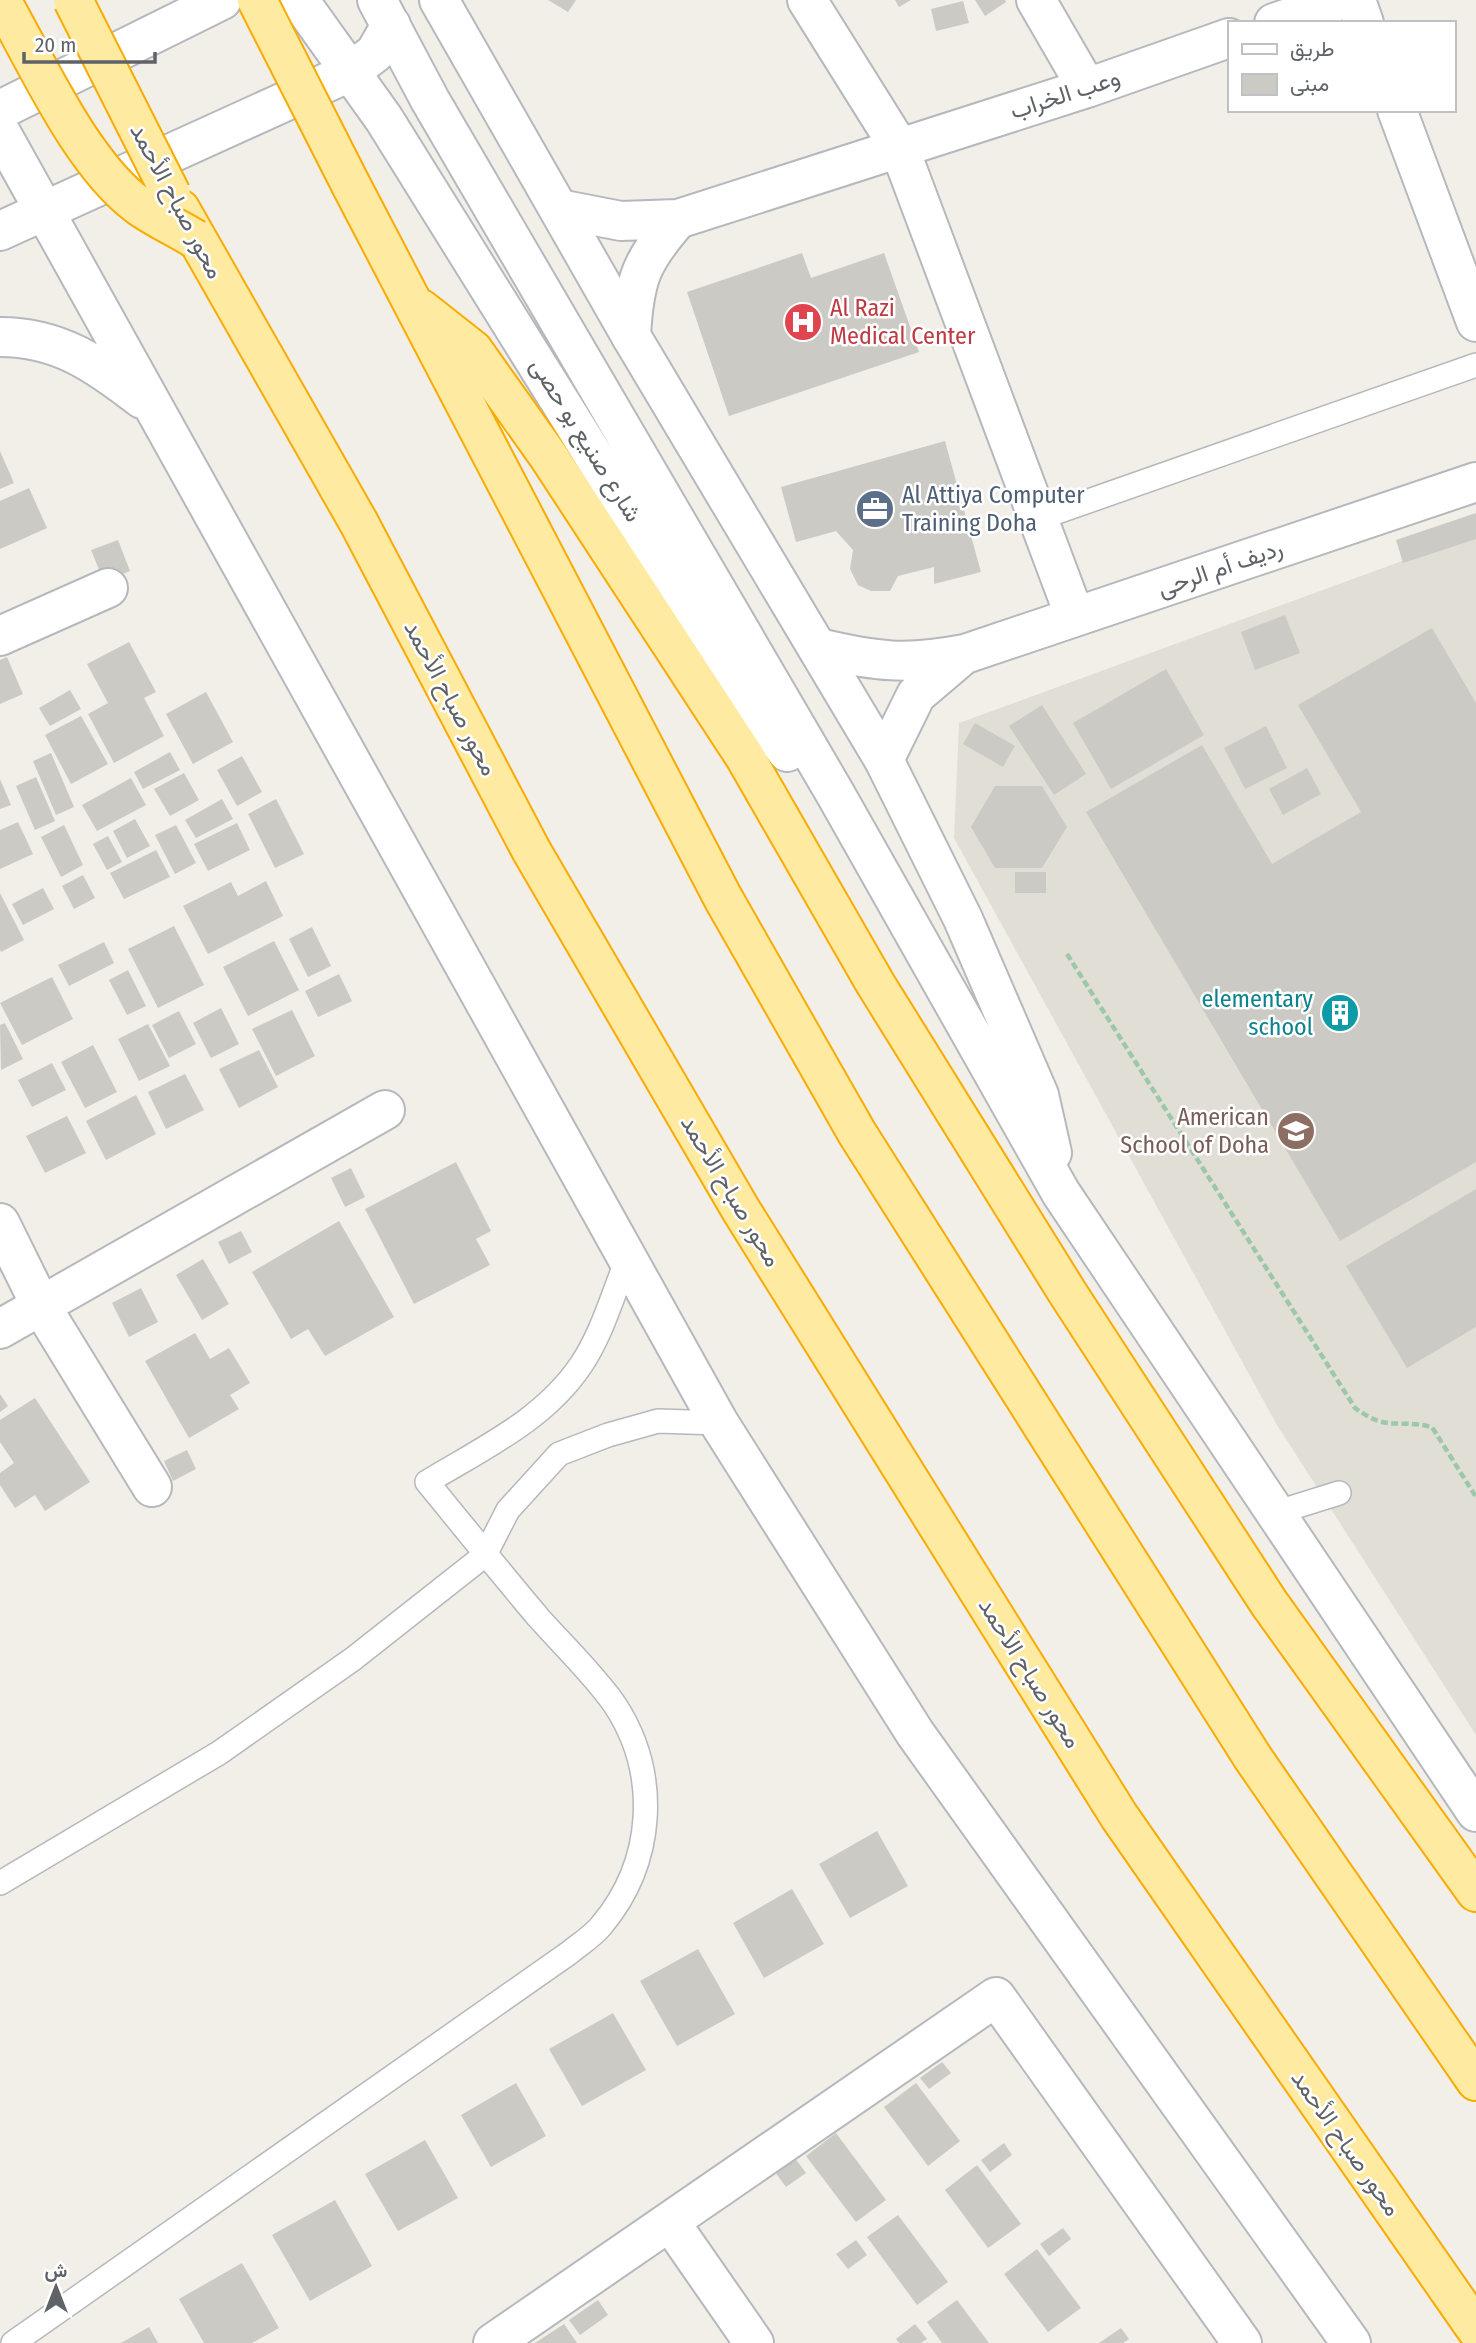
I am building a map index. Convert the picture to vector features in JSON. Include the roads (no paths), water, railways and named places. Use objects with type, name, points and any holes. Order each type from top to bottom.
[{"type":"highway","points":[[1,0],[86,148],[104,174],[139,206],[195,239]]},
{"type":"highway","name":"محور صباح الأحمد","points":[[74,0],[195,239],[359,523],[531,850],[748,1221],[1119,1816],[1476,2329]]},
{"type":"highway","points":[[257,0],[411,302],[723,898],[857,1133],[1253,1758],[1476,2081]]},
{"type":"highway","points":[[411,302],[473,349],[549,457],[745,757],[875,983],[1067,1292],[1269,1603],[1476,1892]]},
{"type":"street","points":[[0,110],[222,0]]},
{"type":"street","name":"شارع صنيع بو حصى","points":[[299,0],[384,119],[547,376],[737,686],[781,746],[836,795]]},
{"type":"street","points":[[439,0],[631,336],[884,760],[963,919],[1039,1095],[1061,1193]]},
{"type":"street","points":[[807,0],[899,147],[1075,617]]},
{"type":"street","points":[[1036,0],[1087,88]]},
{"type":"street","points":[[1280,21],[1340,0]]},
{"type":"street","points":[[1356,0],[1363,21]]},
{"type":"street","points":[[0,231],[350,72],[375,53],[384,13]]},
{"type":"street","points":[[384,13],[430,100],[836,795],[1061,1193],[1476,1812]]},
{"type":"street","name":"وعب الخراب","points":[[559,209],[621,222],[678,219],[1087,88],[1228,38]]},
{"type":"street","points":[[1398,112],[1476,322]]},
{"type":"street","points":[[0,131],[719,1423],[915,1732],[1351,2343]]},
{"type":"street","points":[[631,336],[633,302],[641,268],[653,247],[678,219]]},
{"type":"street","points":[[0,337],[17,337],[57,346],[94,362],[153,407]]},
{"type":"street","name":"رديف أم الرحى","points":[[819,648],[861,658],[918,663],[965,654],[1476,482]]},
{"type":"street","points":[[0,636],[108,588]]},
{"type":"street","name":"رديف أم الرحى","points":[[884,760],[916,695],[965,654]]},
{"type":"street","points":[[0,1329],[385,1110]]},
{"type":"street","points":[[0,1223],[41,1306],[152,1487]]},
{"type":"street","points":[[493,2343],[996,1997],[1242,2343]]},
{"type":"street","points":[[670,2221],[754,2343]]},
{"type":"lane","points":[[1040,518],[1476,365]]},
{"type":"lane","points":[[13,2343],[569,1953],[600,1927],[624,1894],[640,1857],[647,1817],[644,1777],[633,1738],[614,1703],[485,1555],[427,1482],[527,1422],[566,1385],[595,1339],[627,1260]]},
{"type":"lane","points":[[0,1883],[219,1753],[353,1659],[485,1555],[508,1510],[559,1454],[608,1434],[658,1421],[719,1423]]},
{"type":"lane","points":[[1275,1513],[1339,1493]]},
{"type":"place","name":"Al Razi Medical Center","points":[[803,322]]},
{"type":"place","name":"Al Attiya Computer Training Doha","points":[[875,509]]},
{"type":"place","name":"elementary school","points":[[1340,1013]]},
{"type":"place","name":"American School of Doha","points":[[1296,1131]]}]
